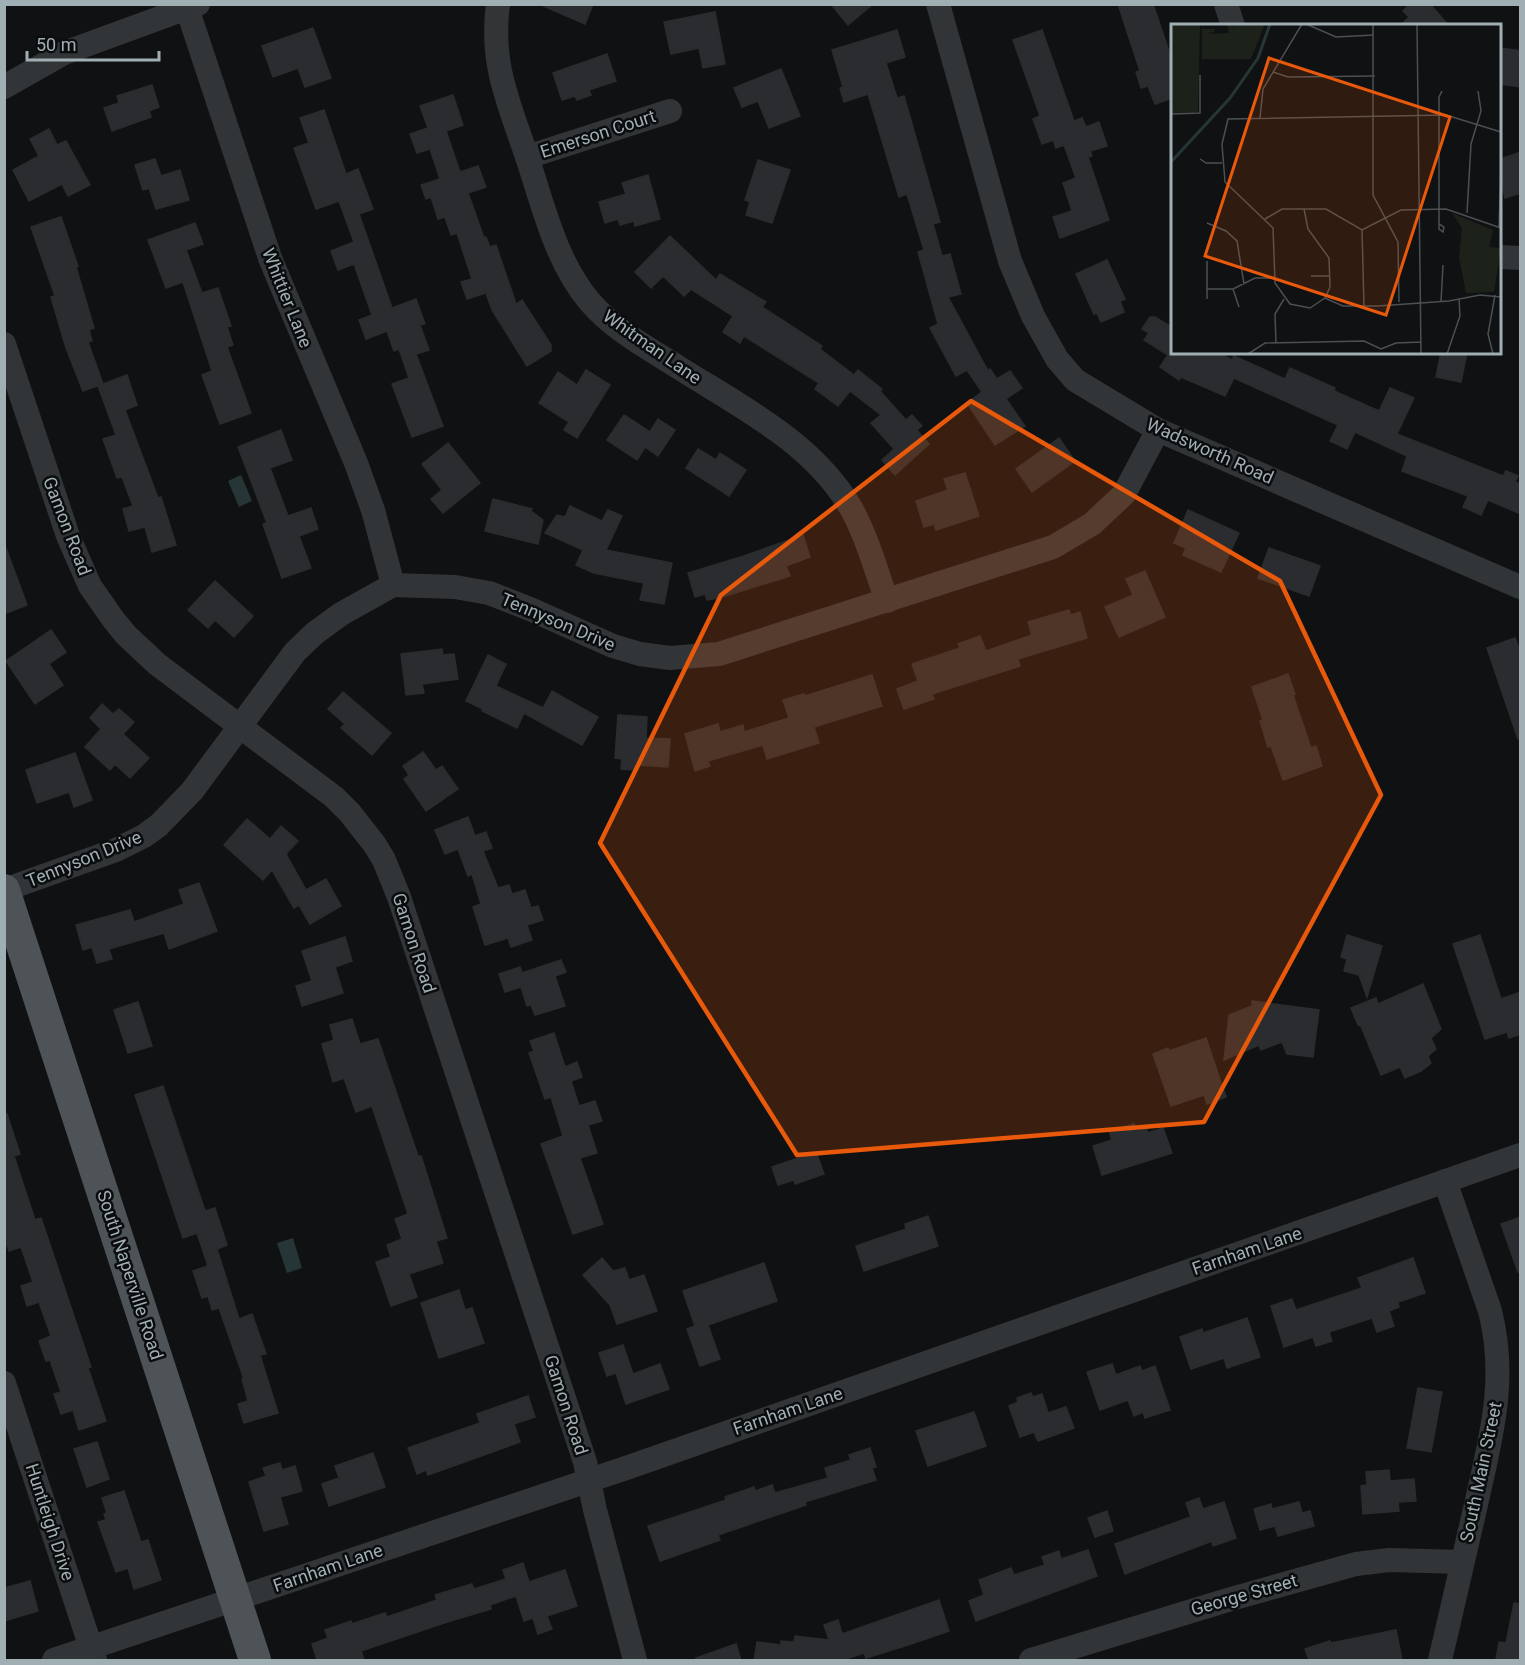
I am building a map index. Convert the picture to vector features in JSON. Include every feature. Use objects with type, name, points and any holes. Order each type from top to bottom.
[{"type":"main road","name":"South Naperville Road","points":[[4,890],[255,1660]]},
{"type":"street","name":"Whitman Lane","points":[[498,4],[495,38],[498,68],[559,250],[577,285],[611,323],[768,424],[808,455],[830,478],[851,508],[864,535],[887,601]]},
{"type":"street","points":[[1226,4],[1232,24]]},
{"type":"street","name":"Wadsworth Road","points":[[939,5],[1010,261],[1033,316],[1057,359],[1075,380],[1158,430],[1521,587]]},
{"type":"street","points":[[4,87],[64,53],[192,7]]},
{"type":"street","name":"Whittier Lane","points":[[192,7],[270,258],[356,463],[373,510],[393,585]]},
{"type":"street","name":"Emerson Court","points":[[527,157],[670,111]]},
{"type":"street","points":[[1501,257],[1521,258]]},
{"type":"street","name":"Gamon Road","points":[[4,344],[68,536],[90,586],[113,620],[141,650],[334,797],[364,830],[388,869],[581,1451],[635,1660]]},
{"type":"street","name":"Tennyson Drive","points":[[4,890],[116,850],[144,836],[176,810],[295,652],[315,633],[341,614],[393,585],[455,587],[489,593],[613,646],[640,654],[690,658],[733,651],[1053,547],[1080,532],[1124,494],[1158,430]]},
{"type":"street","name":"Farnham Lane","points":[[54,1660],[93,1654],[235,1599],[588,1480],[1521,1155]]},
{"type":"street","name":"South Main Street","points":[[1440,1660],[1495,1417],[1498,1384],[1498,1358],[1490,1311],[1445,1181]]},
{"type":"street","name":"Huntleigh Drive","points":[[4,1383],[93,1654]]},
{"type":"street","name":"George Street","points":[[1031,1660],[1347,1566],[1389,1560],[1462,1562]]},
{"type":"highlighted area","points":[[971,401],[1280,581],[1381,795],[1204,1122],[797,1155],[600,843],[721,595]]},
{"type":"shaded area","points":[[241,475],[252,501],[239,507],[228,481]]},
{"type":"shaded area","points":[[293,1238],[302,1268],[287,1273],[277,1243]]},
{"type":"building","points":[[539,4],[593,4],[585,24]]},
{"type":"building","points":[[831,4],[873,4],[848,25]]},
{"type":"building","points":[[1118,4],[1153,4],[1171,57],[1171,99],[1155,104],[1148,86],[1141,88],[1136,72],[1140,71]]},
{"type":"building","points":[[1410,4],[1430,4],[1447,24],[1402,24],[1409,17],[1403,11]]},
{"type":"building","points":[[715,12],[725,64],[703,68],[699,48],[671,54],[664,22]]},
{"type":"building","points":[[313,28],[331,78],[305,87],[298,68],[273,77],[262,46]]},
{"type":"building","points":[[897,30],[905,57],[886,63],[897,98],[904,96],[940,222],[933,224],[942,256],[950,254],[961,294],[948,297],[988,371],[990,369],[997,379],[1010,371],[1022,388],[1006,399],[1025,426],[995,445],[967,403],[982,392],[967,370],[956,376],[930,328],[938,324],[918,252],[924,250],[907,194],[899,197],[868,94],[844,102],[840,88],[843,87],[832,50]]},
{"type":"building","points":[[1042,30],[1074,121],[1082,118],[1086,127],[1099,122],[1107,146],[1090,151],[1092,156],[1088,157],[1109,220],[1060,238],[1053,217],[1072,211],[1063,183],[1076,178],[1064,145],[1056,148],[1053,140],[1042,144],[1033,119],[1040,116],[1013,40]]},
{"type":"building","points":[[1501,48],[1521,51],[1521,87],[1501,84]]},
{"type":"building","points":[[607,54],[616,81],[589,90],[591,95],[577,100],[575,96],[562,100],[553,73]]},
{"type":"building","points":[[781,69],[800,116],[769,128],[758,101],[742,107],[734,88]]},
{"type":"building","points":[[152,85],[159,107],[149,111],[151,117],[112,131],[104,108],[119,103],[117,96]]},
{"type":"building","points":[[453,95],[463,125],[446,131],[460,172],[478,166],[486,187],[468,193],[484,238],[486,237],[490,247],[496,245],[516,304],[522,300],[551,345],[551,351],[527,366],[492,310],[486,293],[467,299],[461,282],[472,279],[457,233],[451,235],[445,217],[438,219],[431,197],[426,199],[421,185],[440,179],[430,149],[417,153],[410,134],[428,128],[420,106]]},
{"type":"building","points":[[324,110],[346,174],[358,169],[373,209],[359,214],[392,308],[416,299],[425,324],[420,325],[429,350],[416,354],[443,426],[412,437],[392,384],[409,378],[399,349],[394,351],[387,331],[366,339],[359,320],[372,315],[354,264],[338,270],[331,251],[354,242],[339,201],[316,209],[294,148],[309,143],[300,118]]},
{"type":"building","points":[[49,129],[57,145],[66,141],[90,185],[68,196],[62,184],[29,201],[13,170],[39,156],[30,139]]},
{"type":"building","points":[[1521,152],[1521,193],[1505,198],[1501,183],[1501,159]]},
{"type":"building","points":[[155,159],[161,176],[180,170],[189,200],[156,209],[149,188],[143,190],[135,165]]},
{"type":"building","points":[[758,160],[790,170],[772,223],[746,215],[750,202],[745,200]]},
{"type":"building","points":[[648,175],[660,219],[635,226],[634,221],[620,225],[618,219],[605,223],[599,202],[626,194],[622,183]]},
{"type":"building","points":[[61,217],[78,266],[76,267],[94,328],[89,330],[92,341],[88,342],[103,384],[83,391],[66,348],[51,297],[55,296],[31,227]]},
{"type":"building","points":[[195,223],[203,244],[186,250],[202,293],[218,288],[231,326],[227,327],[233,345],[227,347],[251,413],[220,424],[202,375],[212,371],[183,282],[166,288],[148,240]]},
{"type":"building","points":[[670,236],[716,280],[720,274],[766,302],[762,307],[822,346],[820,349],[854,375],[858,370],[882,389],[880,391],[906,420],[912,415],[922,426],[917,430],[929,444],[895,475],[882,460],[894,449],[871,423],[881,415],[850,391],[838,406],[815,389],[819,383],[744,336],[740,343],[723,332],[733,316],[691,289],[684,296],[663,276],[651,288],[635,272]]},
{"type":"building","points":[[1107,260],[1125,299],[1120,301],[1124,312],[1101,322],[1097,313],[1094,314],[1076,274]]},
{"type":"building","points":[[1150,317],[1155,317],[1171,327],[1171,354],[1220,354],[1232,360],[1234,356],[1285,379],[1290,368],[1379,411],[1390,388],[1414,398],[1397,434],[1503,476],[1506,471],[1518,476],[1515,482],[1521,484],[1521,514],[1488,500],[1481,515],[1463,507],[1468,496],[1402,471],[1407,456],[1355,432],[1347,449],[1330,441],[1338,425],[1234,378],[1225,396],[1181,377],[1179,380],[1160,367],[1168,355],[1144,340],[1149,333],[1142,329]]},
{"type":"building","points":[[1441,354],[1467,354],[1461,382],[1436,377]]},
{"type":"building","points":[[586,370],[610,385],[577,438],[564,430],[569,422],[539,403],[558,372],[577,385]]},
{"type":"building","points":[[127,375],[137,405],[125,410],[158,498],[161,497],[176,545],[152,552],[145,527],[129,531],[123,509],[133,506],[122,477],[117,478],[103,439],[116,435],[98,386]]},
{"type":"building","points":[[624,415],[650,432],[658,419],[675,430],[658,456],[645,447],[637,460],[607,440]]},
{"type":"building","points":[[281,430],[292,460],[270,468],[288,516],[311,508],[318,529],[299,536],[311,568],[282,578],[263,524],[267,523],[238,447]]},
{"type":"building","points":[[1059,438],[1075,461],[1032,492],[1016,469]]},
{"type":"building","points":[[448,443],[480,483],[443,513],[431,499],[442,490],[422,464]]},
{"type":"building","points":[[698,449],[716,460],[720,453],[746,470],[729,496],[686,468]]},
{"type":"building","points":[[965,473],[979,516],[936,530],[934,524],[924,527],[916,501],[948,490],[944,479]]},
{"type":"building","points":[[493,499],[532,509],[531,511],[543,520],[538,544],[485,531]]},
{"type":"building","points":[[570,506],[602,521],[608,510],[622,516],[606,550],[672,563],[664,604],[640,600],[644,583],[594,573],[576,565],[583,550],[545,533],[557,515],[565,517]]},
{"type":"building","points":[[1188,510],[1239,533],[1221,572],[1183,555],[1186,548],[1174,543]]},
{"type":"building","points":[[803,535],[810,557],[786,566],[790,576],[719,598],[707,600],[705,594],[695,597],[688,573]]},
{"type":"building","points":[[6,548],[27,605],[4,614],[4,549]]},
{"type":"building","points":[[1269,548],[1320,566],[1309,596],[1258,578]]},
{"type":"building","points":[[1145,571],[1165,617],[1119,637],[1105,607],[1133,595],[1126,579]]},
{"type":"building","points":[[215,581],[253,616],[234,637],[215,620],[208,628],[188,610]]},
{"type":"building","points":[[1069,610],[1071,615],[1080,612],[1087,638],[1018,659],[1020,666],[932,694],[934,699],[904,709],[897,689],[918,681],[912,664],[960,648],[958,644],[980,636],[986,651],[1032,635],[1028,622]]},
{"type":"building","points":[[51,630],[66,652],[49,664],[63,685],[35,704],[6,661]]},
{"type":"building","points":[[1515,638],[1521,654],[1521,738],[1518,739],[1487,648]]},
{"type":"building","points":[[442,649],[443,655],[454,654],[458,679],[422,684],[424,693],[406,695],[401,654]]},
{"type":"building","points":[[488,655],[506,664],[496,686],[543,708],[552,691],[598,717],[582,745],[524,713],[517,728],[466,701]]},
{"type":"building","points":[[1288,674],[1311,748],[1316,746],[1322,766],[1283,780],[1271,746],[1268,747],[1260,721],[1263,720],[1252,687]]},
{"type":"building","points":[[872,675],[882,706],[814,727],[819,743],[767,759],[763,745],[708,761],[710,766],[695,771],[685,734],[718,724],[720,732],[743,725],[744,732],[789,718],[783,700],[804,694],[805,696]]},
{"type":"building","points":[[343,692],[391,733],[372,755],[341,728],[345,724],[328,709]]},
{"type":"building","points":[[102,704],[113,714],[119,709],[134,722],[123,734],[149,758],[130,778],[115,764],[110,770],[85,747],[101,729],[90,718]]},
{"type":"building","points":[[618,715],[647,717],[646,738],[670,739],[668,767],[636,765],[636,770],[621,769],[622,759],[615,758]]},
{"type":"building","points":[[423,752],[436,770],[442,766],[458,789],[426,811],[404,779],[409,775],[403,766]]},
{"type":"building","points":[[75,753],[92,800],[74,807],[69,792],[37,803],[26,770]]},
{"type":"building","points":[[468,817],[475,836],[486,832],[492,848],[483,851],[498,888],[509,885],[512,894],[525,890],[531,908],[538,906],[543,920],[527,925],[532,940],[511,947],[508,938],[485,945],[473,907],[481,904],[472,874],[468,876],[458,849],[445,854],[435,830]]},
{"type":"building","points":[[247,819],[270,839],[281,826],[298,841],[286,854],[306,890],[326,879],[341,906],[310,924],[299,905],[294,908],[272,870],[263,880],[224,845]]},
{"type":"building","points":[[199,883],[217,931],[169,949],[164,933],[109,949],[112,959],[97,963],[92,947],[83,950],[76,925],[130,910],[134,922],[184,904],[179,890]]},
{"type":"building","points":[[1347,935],[1382,946],[1367,997],[1359,975],[1344,971],[1347,959],[1341,957]]},
{"type":"building","points":[[1480,935],[1501,999],[1521,992],[1521,1034],[1509,1038],[1507,1032],[1485,1039],[1453,944]]},
{"type":"building","points":[[345,937],[352,961],[335,967],[343,993],[302,1006],[296,986],[312,981],[302,951]]},
{"type":"building","points":[[561,960],[566,972],[555,976],[565,1006],[535,1015],[531,1005],[527,1006],[521,987],[505,992],[499,974],[520,967],[522,973]]},
{"type":"building","points":[[1423,984],[1441,1029],[1431,1038],[1436,1049],[1428,1056],[1431,1063],[1421,1071],[1405,1078],[1400,1067],[1381,1075],[1351,1008],[1376,998],[1378,1004]]},
{"type":"building","points":[[1252,1001],[1319,1010],[1313,1057],[1287,1054],[1282,1042],[1261,1050],[1259,1045],[1224,1060],[1229,1015],[1252,1006]]},
{"type":"building","points":[[138,1002],[152,1046],[128,1053],[114,1010]]},
{"type":"building","points":[[352,1019],[360,1044],[378,1039],[418,1156],[421,1156],[447,1238],[436,1241],[443,1263],[409,1274],[417,1297],[391,1306],[376,1262],[391,1257],[387,1245],[402,1239],[395,1219],[408,1214],[372,1106],[356,1112],[344,1078],[333,1082],[322,1044],[334,1040],[330,1025]]},
{"type":"building","points":[[554,1033],[565,1067],[577,1062],[582,1077],[571,1081],[579,1106],[595,1101],[602,1121],[588,1125],[597,1153],[580,1158],[603,1224],[573,1234],[541,1144],[563,1136],[551,1097],[545,1099],[529,1053],[534,1051],[530,1041]]},
{"type":"building","points":[[1206,1038],[1226,1097],[1207,1104],[1204,1095],[1171,1106],[1153,1054]]},
{"type":"building","points":[[163,1086],[205,1211],[215,1208],[227,1245],[217,1249],[239,1319],[252,1314],[266,1354],[260,1355],[278,1413],[244,1423],[238,1404],[248,1401],[242,1379],[244,1379],[219,1308],[212,1310],[208,1296],[202,1298],[193,1271],[208,1266],[197,1233],[183,1238],[135,1095]]},
{"type":"building","points":[[7,1114],[20,1154],[14,1156],[35,1220],[41,1218],[91,1367],[88,1368],[106,1421],[79,1430],[73,1410],[61,1414],[54,1394],[61,1392],[50,1360],[46,1361],[39,1341],[51,1336],[39,1302],[27,1306],[21,1286],[33,1282],[21,1247],[9,1251],[4,1237],[4,1115]]},
{"type":"building","points":[[1134,1124],[1136,1131],[1146,1128],[1148,1133],[1163,1128],[1172,1153],[1102,1175],[1093,1146],[1112,1140],[1109,1131]]},
{"type":"building","points":[[816,1152],[824,1174],[795,1184],[794,1180],[778,1185],[772,1167]]},
{"type":"building","points":[[928,1216],[938,1246],[864,1271],[856,1246],[906,1229],[905,1224]]},
{"type":"building","points":[[1521,1217],[1521,1272],[1518,1272],[1501,1224]]},
{"type":"building","points":[[602,1258],[613,1271],[625,1268],[629,1280],[644,1275],[657,1311],[617,1324],[610,1305],[583,1275]]},
{"type":"building","points":[[1413,1258],[1425,1293],[1398,1302],[1399,1307],[1389,1311],[1394,1326],[1377,1332],[1372,1318],[1329,1332],[1332,1341],[1316,1346],[1313,1337],[1284,1347],[1271,1306],[1292,1299],[1296,1310],[1362,1288],[1358,1278]]},
{"type":"building","points":[[764,1263],[777,1301],[708,1325],[720,1359],[700,1366],[687,1329],[695,1326],[683,1291]]},
{"type":"building","points":[[459,1290],[465,1310],[472,1308],[484,1343],[439,1358],[421,1303]]},
{"type":"building","points":[[1247,1318],[1260,1357],[1227,1368],[1224,1358],[1191,1369],[1180,1337],[1202,1329],[1203,1333]]},
{"type":"building","points":[[623,1345],[633,1374],[660,1364],[669,1389],[626,1404],[616,1373],[607,1376],[599,1353]]},
{"type":"building","points":[[1112,1364],[1116,1375],[1140,1366],[1142,1371],[1155,1366],[1170,1410],[1145,1418],[1143,1412],[1134,1416],[1128,1400],[1100,1410],[1087,1372]]},
{"type":"building","points":[[1418,1388],[1442,1392],[1431,1452],[1407,1448]]},
{"type":"building","points":[[1031,1393],[1033,1397],[1042,1394],[1048,1413],[1066,1407],[1074,1428],[1038,1441],[1034,1432],[1020,1437],[1009,1406],[1018,1402],[1017,1398]]},
{"type":"building","points":[[528,1396],[535,1417],[514,1424],[520,1442],[428,1475],[426,1470],[417,1474],[408,1448],[480,1423],[477,1414]]},
{"type":"building","points":[[974,1412],[986,1446],[928,1466],[916,1431]]},
{"type":"building","points":[[97,1442],[109,1479],[87,1487],[74,1449]]},
{"type":"building","points":[[870,1448],[876,1467],[872,1468],[876,1480],[805,1502],[806,1505],[718,1535],[720,1540],[660,1561],[648,1526],[726,1500],[725,1497],[754,1487],[755,1491],[772,1485],[775,1493],[828,1478],[825,1468],[851,1460],[849,1455]]},
{"type":"building","points":[[373,1453],[385,1487],[329,1506],[322,1484],[339,1478],[335,1466]]},
{"type":"building","points":[[280,1463],[282,1470],[295,1466],[302,1491],[280,1497],[288,1524],[264,1531],[249,1482],[266,1476],[263,1468]]},
{"type":"building","points":[[1389,1470],[1390,1481],[1414,1479],[1416,1501],[1398,1502],[1399,1511],[1363,1514],[1361,1486],[1367,1485],[1366,1472]]},
{"type":"building","points":[[124,1491],[141,1542],[148,1540],[161,1580],[134,1589],[128,1568],[116,1572],[98,1522],[106,1520],[104,1514],[107,1513],[102,1498]]},
{"type":"building","points":[[1199,1498],[1203,1509],[1224,1502],[1236,1538],[1213,1546],[1212,1541],[1125,1574],[1115,1544],[1191,1517],[1186,1503]]},
{"type":"building","points":[[1299,1502],[1302,1513],[1310,1511],[1314,1526],[1278,1536],[1275,1526],[1260,1530],[1254,1509],[1271,1504],[1272,1509]]},
{"type":"building","points":[[1107,1511],[1113,1531],[1095,1537],[1088,1518]]},
{"type":"building","points":[[1088,1550],[1097,1576],[976,1621],[969,1601],[984,1595],[979,1580],[1011,1568],[1014,1575],[1045,1565],[1042,1557],[1059,1551],[1061,1559]]},
{"type":"building","points":[[523,1563],[529,1582],[565,1570],[577,1606],[547,1616],[552,1629],[538,1634],[533,1618],[524,1621],[516,1596],[490,1605],[491,1609],[361,1651],[364,1660],[317,1660],[312,1644],[328,1638],[325,1630],[385,1613],[387,1617],[437,1600],[435,1595],[472,1584],[474,1589],[506,1579],[503,1570]]},
{"type":"building","points":[[30,1581],[38,1611],[4,1621],[4,1588]]},
{"type":"building","points":[[939,1600],[949,1631],[908,1645],[866,1658],[864,1653],[843,1660],[754,1660],[757,1642],[781,1645],[781,1641],[794,1642],[795,1636],[829,1640],[824,1625],[838,1620],[842,1634]]},
{"type":"building","points":[[1514,1603],[1521,1604],[1521,1660],[1496,1660],[1499,1642],[1506,1643]]},
{"type":"building","points":[[1396,1630],[1402,1660],[1309,1660],[1305,1649],[1330,1641],[1331,1643]]},
{"type":"building","points":[[736,1644],[741,1660],[696,1660],[696,1658]]}]
